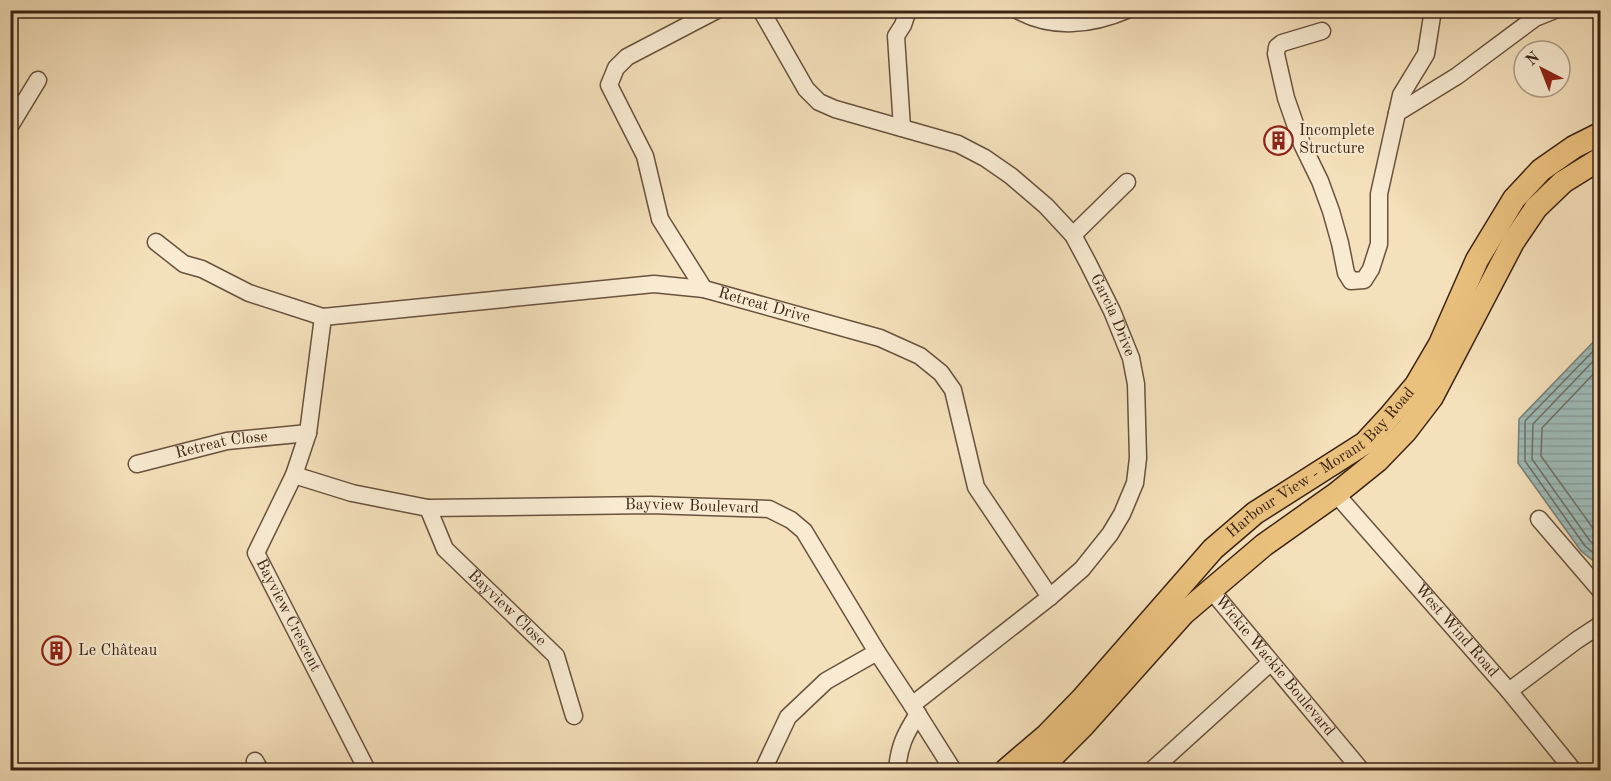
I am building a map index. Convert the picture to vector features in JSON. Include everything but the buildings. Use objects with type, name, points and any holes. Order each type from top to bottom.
[{"type":"highway","name":"Harbour View - Morant Bay Road","points":[[1006,771],[1047,735],[1075,706],[1213,549],[1255,513],[1365,443],[1416,385],[1440,344],[1477,260],[1514,199],[1541,170],[1574,147],[1600,134]]},
{"type":"highway","name":"Harbour View - Morant Bay Road","points":[[1040,771],[1184,613],[1264,545],[1336,494],[1377,461],[1406,431],[1432,397],[1514,242],[1536,208],[1563,182],[1600,159]]},
{"type":"street","points":[[704,289],[660,219],[645,156],[609,85],[616,68],[627,57],[717,10]]},
{"type":"street","name":"Garcia Drive","points":[[760,10],[807,89],[819,102],[835,109],[958,144],[985,158],[1046,206],[1073,235],[1112,311],[1131,358],[1137,384],[1138,458],[1135,483],[1122,514],[1110,534],[1082,569],[915,710]]},
{"type":"street","points":[[902,128],[896,36],[908,10]]},
{"type":"street","points":[[1017,10],[1029,17],[1077,24],[1103,21],[1127,10]]},
{"type":"street","points":[[1322,31],[1282,43],[1277,47],[1276,54],[1286,98],[1302,144],[1320,181],[1331,211],[1346,273],[1351,281],[1364,280],[1371,269],[1379,244],[1379,194],[1401,94],[1426,54],[1433,10]]},
{"type":"street","points":[[1397,113],[1457,76],[1532,14],[1555,10]]},
{"type":"street","points":[[10,126],[38,80]]},
{"type":"street","points":[[1073,235],[1127,182]]},
{"type":"street","points":[[156,242],[184,264],[201,269],[249,294],[323,317]]},
{"type":"street","name":"Retreat Drive","points":[[323,317],[654,284],[704,289],[880,338],[920,356],[941,373],[953,390],[976,487],[1050,597]]},
{"type":"street","name":"Bayview Crescent","points":[[323,317],[308,432],[294,475],[256,554],[367,771]]},
{"type":"street","name":"Retreat Close","points":[[137,464],[227,441],[308,432]]},
{"type":"street","name":"Bayview Boulevard","points":[[294,475],[352,493],[428,508],[650,505],[769,509],[791,520],[804,531],[877,652],[953,771]]},
{"type":"street","name":"West Wind Road","points":[[1336,494],[1509,691],[1573,771]]},
{"type":"street","name":"Bayview Close","points":[[428,508],[445,549],[556,656],[574,716]]},
{"type":"street","points":[[1539,519],[1600,590]]},
{"type":"street","name":"Wickie Wackie Boulevard","points":[[1211,590],[1361,771]]},
{"type":"street","points":[[1509,691],[1577,640],[1600,626]]},
{"type":"street","points":[[763,771],[788,717],[826,681],[877,652]]},
{"type":"street","points":[[1152,771],[1270,663]]},
{"type":"street","points":[[897,771],[899,750],[915,710]]},
{"type":"water","points":[[1600,335],[1600,566],[1581,551],[1518,463],[1519,419]]},
{"type":"place","name":"Incomplete Structure","points":[[1278,140]]},
{"type":"place","name":"Le Château","points":[[57,651]]}]
